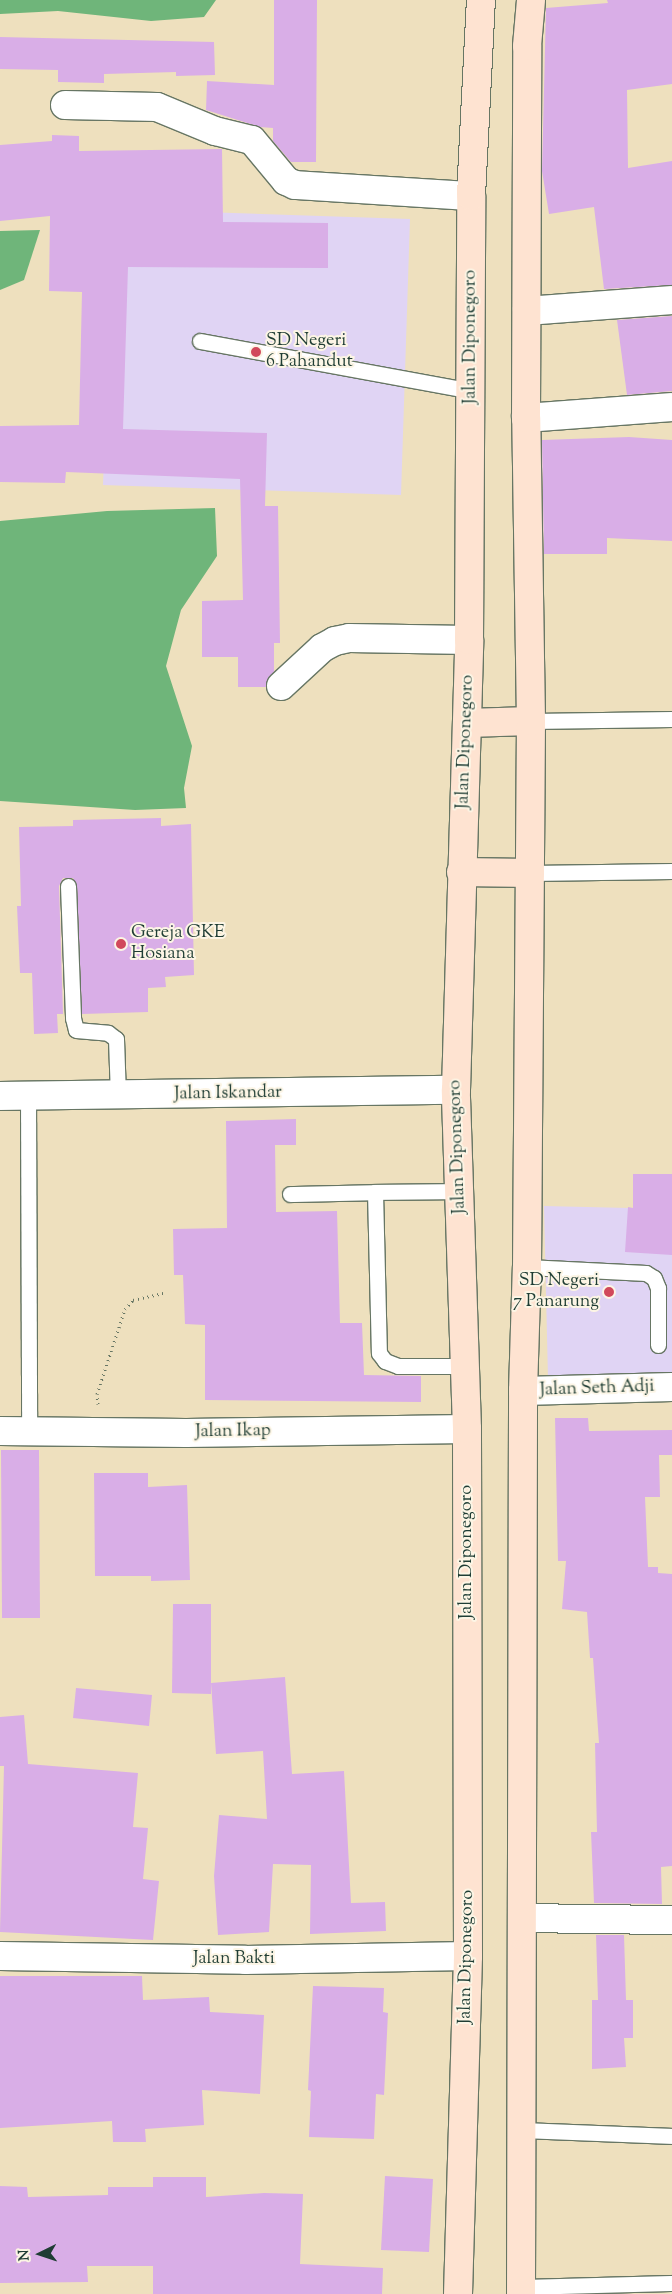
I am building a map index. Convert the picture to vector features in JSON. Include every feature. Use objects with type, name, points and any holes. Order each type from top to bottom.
[{"type":"main road","name":"Jalan Diponegoro","points":[[458,2294],[468,1956],[467,1428],[456,1090],[469,640],[472,391],[471,196],[481,0]]},
{"type":"main road","points":[[521,2290],[523,2130],[523,1391],[527,1267],[531,720],[526,418],[528,311],[527,46],[531,0]]},
{"type":"main road","points":[[467,722],[531,720]]},
{"type":"main road","points":[[461,872],[530,873]]},
{"type":"street","points":[[65,105],[157,107],[215,131],[252,140],[286,181],[295,185],[471,196]]},
{"type":"street","points":[[528,311],[672,300]]},
{"type":"street","points":[[526,418],[672,407]]},
{"type":"street","points":[[281,686],[322,648],[335,641],[349,638],[469,640]]},
{"type":"street","name":"Jalan Iskandar","points":[[0,1096],[456,1090]]},
{"type":"street","name":"Jalan Seth Adji","points":[[523,1391],[672,1387]]},
{"type":"street","name":"Jalan Ikap","points":[[0,1431],[98,1432],[467,1428]]},
{"type":"street","points":[[522,1918],[672,1920]]},
{"type":"street","name":"Jalan Bakti","points":[[0,1956],[245,1960],[468,1956]]},
{"type":"lane","points":[[200,341],[472,391]]},
{"type":"lane","points":[[531,720],[672,719]]},
{"type":"lane","points":[[530,873],[672,871]]},
{"type":"lane","points":[[68,886],[74,1024],[82,1032],[108,1033],[116,1039],[118,1095]]},
{"type":"lane","points":[[28,1096],[29,1431]]},
{"type":"lane","points":[[290,1194],[459,1191]]},
{"type":"lane","points":[[375,1192],[379,1353],[386,1362],[398,1366],[464,1366]]},
{"type":"lane","points":[[527,1267],[646,1273],[654,1278],[658,1288],[658,1345]]},
{"type":"lane","points":[[523,2130],[672,2136]]},
{"type":"lane","points":[[521,2290],[672,2283]]},
{"type":"path","points":[[98,1432],[97,1394],[125,1310],[134,1300],[163,1293]]},
{"type":"shaded area","name":"SD Negeri 6 Pahandut","points":[[112,209],[410,219],[401,495],[103,485]]},
{"type":"shaded area","name":"SD Negeri 7 Panarung","points":[[544,1206],[672,1209],[672,1374],[548,1379]]},
{"type":"green space","points":[[0,0],[216,0],[204,17],[151,21],[58,11],[0,14]]},
{"type":"green space","points":[[40,230],[24,280],[0,290],[0,231]]},
{"type":"green space","points":[[215,508],[217,556],[181,610],[166,666],[192,746],[184,788],[186,808],[135,810],[0,801],[0,521],[107,511]]},
{"type":"building","points":[[274,0],[317,0],[316,162],[291,162],[273,141],[273,128],[260,127],[206,110],[207,81],[274,85]]},
{"type":"building","points":[[607,0],[672,0],[672,84],[627,90],[628,168],[672,161],[672,285],[604,289],[594,207],[549,214],[542,171],[546,8],[608,3]]},
{"type":"building","points":[[0,37],[214,42],[215,75],[176,76],[176,72],[104,74],[104,83],[58,82],[58,70],[0,69]]},
{"type":"building","points":[[52,135],[79,136],[79,151],[222,149],[223,222],[328,223],[328,268],[128,267],[123,429],[267,433],[265,506],[278,506],[280,643],[274,643],[274,671],[266,687],[238,687],[238,657],[202,657],[202,601],[243,600],[240,479],[66,472],[65,483],[0,482],[0,426],[79,425],[82,292],[49,291],[50,216],[0,221],[0,145],[52,141]]},
{"type":"building","points":[[672,316],[672,391],[627,395],[617,320]]},
{"type":"building","points":[[629,437],[672,440],[672,541],[607,538],[607,554],[544,554],[542,440]]},
{"type":"building","points":[[161,818],[161,826],[191,824],[194,975],[165,977],[166,987],[148,988],[148,1012],[82,1014],[77,886],[73,878],[63,878],[59,886],[63,1014],[57,1014],[58,1033],[34,1034],[32,973],[20,973],[17,906],[21,906],[19,827],[73,826],[73,820]]},
{"type":"building","points":[[296,1119],[296,1145],[275,1145],[276,1212],[337,1211],[340,1323],[362,1323],[364,1375],[421,1376],[421,1402],[205,1400],[205,1325],[185,1324],[183,1275],[174,1275],[173,1229],[227,1228],[226,1121]]},
{"type":"building","points":[[633,1174],[672,1174],[672,1255],[625,1252],[628,1207],[633,1208]]},
{"type":"building","points":[[555,1418],[588,1418],[589,1431],[672,1430],[672,1455],[659,1455],[660,1497],[645,1497],[648,1567],[658,1567],[658,1573],[672,1574],[672,1866],[661,1867],[662,1904],[594,1903],[591,1832],[597,1832],[595,1743],[599,1743],[593,1658],[590,1658],[587,1612],[562,1609],[566,1561],[558,1561]]},
{"type":"building","points":[[1,1450],[39,1450],[40,1618],[2,1618]]},
{"type":"building","points":[[94,1473],[148,1473],[148,1487],[187,1485],[190,1580],[151,1581],[151,1576],[95,1576]]},
{"type":"building","points":[[173,1604],[211,1604],[211,1694],[172,1693]]},
{"type":"building","points":[[285,1677],[292,1774],[344,1771],[351,1903],[385,1902],[386,1931],[310,1934],[311,1865],[273,1864],[269,1932],[218,1935],[214,1876],[219,1815],[267,1819],[263,1751],[216,1754],[211,1683]]},
{"type":"building","points":[[76,1688],[152,1695],[149,1726],[73,1718]]},
{"type":"building","points":[[24,1715],[28,1764],[138,1773],[133,1827],[148,1828],[143,1879],[159,1881],[153,1940],[0,1932],[4,1766],[0,1766],[0,1717]]},
{"type":"building","points":[[596,1935],[624,1935],[626,2000],[633,2000],[633,2038],[624,2038],[626,2067],[592,2069],[592,2000],[598,2000]]},
{"type":"building","points":[[0,1976],[142,1976],[143,2000],[209,1997],[210,2012],[264,2015],[260,2094],[202,2090],[204,2125],[145,2129],[146,2142],[113,2142],[112,2121],[0,2128]]},
{"type":"building","points":[[313,1986],[384,1988],[383,2012],[388,2013],[384,2095],[376,2094],[374,2139],[309,2137],[311,2091],[308,2090]]},
{"type":"building","points":[[385,2176],[433,2179],[429,2252],[381,2250]]},
{"type":"building","points":[[153,2177],[206,2177],[206,2197],[264,2193],[303,2194],[300,2264],[383,2268],[382,2294],[153,2294],[153,2266],[87,2266],[88,2282],[0,2283],[0,2186],[27,2187],[28,2197],[108,2195],[108,2187],[153,2187]]},
{"type":"place","name":"SD Negeri 6 Pahandut","points":[[256,352]]},
{"type":"place","name":"Gereja GKE Hosiana","points":[[121,944]]},
{"type":"place","name":"SD Negeri 7 Panarung","points":[[609,1292]]}]
